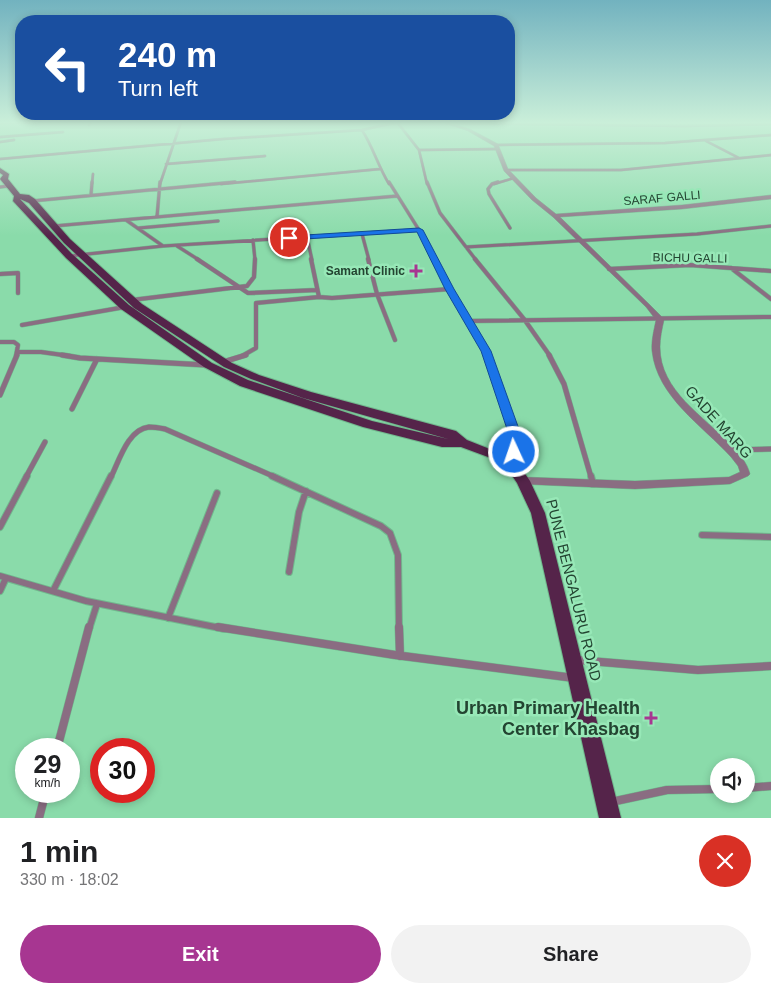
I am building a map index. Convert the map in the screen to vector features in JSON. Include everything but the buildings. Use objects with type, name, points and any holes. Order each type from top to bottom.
[{"type":"main road","points":[[0,170],[7,175],[3,183],[18,196],[26,197],[32,201],[75,255]]},
{"type":"main road","points":[[18,196],[16,200],[128,304],[208,365],[244,383],[368,424],[442,443],[462,443]]},
{"type":"main road","points":[[128,304],[223,362],[255,377],[307,395],[451,434],[462,443],[510,462]]},
{"type":"main road","name":"PUNE BENGALURU ROAD","points":[[510,462],[523,481],[538,513],[608,811]]},
{"type":"street","points":[[157,217],[159,186],[167,160]]},
{"type":"street","points":[[166,164],[213,160]]},
{"type":"street","points":[[377,160],[380,169],[419,230],[486,351],[514,432],[516,442],[510,462]]},
{"type":"street","points":[[421,160],[429,191],[440,213],[466,248],[524,318],[550,358],[564,384],[594,484]]},
{"type":"street","points":[[502,160],[506,170],[534,199],[556,216],[660,320]]},
{"type":"street","points":[[506,170],[621,170],[718,160]]},
{"type":"street","points":[[32,201],[380,169]]},
{"type":"street","points":[[91,195],[93,174]]},
{"type":"street","points":[[510,228],[489,194],[488,189],[492,184],[514,178]]},
{"type":"street","points":[[53,226],[397,196]]},
{"type":"street","name":"SARAF GALLI","points":[[556,216],[771,197]]},
{"type":"street","points":[[126,220],[163,246]]},
{"type":"street","points":[[139,228],[218,221]]},
{"type":"street","points":[[466,248],[697,234],[771,226]]},
{"type":"street","points":[[75,255],[163,246],[419,230]]},
{"type":"street","points":[[362,234],[376,294],[395,340]]},
{"type":"street","points":[[307,237],[319,296]]},
{"type":"street","points":[[22,325],[128,304],[247,286],[253,279],[255,264],[252,240]]},
{"type":"street","points":[[177,245],[251,294],[317,290]]},
{"type":"street","name":"BICHU GALLI","points":[[609,269],[690,265],[771,271]]},
{"type":"street","points":[[730,268],[771,300]]},
{"type":"street","points":[[0,274],[18,273],[18,292]]},
{"type":"street","points":[[223,362],[247,355],[256,348],[256,303],[319,296],[332,298],[450,289]]},
{"type":"street","points":[[468,320],[524,318],[660,320],[771,318]]},
{"type":"street","name":"GADE MARG","points":[[523,481],[635,486],[740,477],[745,474],[744,468],[730,450],[676,396],[660,370],[656,352],[660,320]]},
{"type":"street","points":[[0,342],[17,343],[18,352],[0,395]]},
{"type":"street","points":[[18,352],[41,352],[97,359],[208,365]]},
{"type":"street","points":[[72,409],[97,359]]},
{"type":"street","points":[[53,591],[131,437],[141,429],[157,427],[220,452],[306,491],[381,526],[390,533],[398,555],[400,656]]},
{"type":"street","points":[[0,527],[45,442]]},
{"type":"street","points":[[730,450],[771,449]]},
{"type":"street","points":[[289,572],[298,512],[306,491]]},
{"type":"street","points":[[168,618],[217,493]]},
{"type":"street","points":[[702,535],[771,537]]},
{"type":"street","points":[[0,591],[3,577],[97,604],[168,618],[400,656],[577,678]]},
{"type":"street","points":[[60,738],[85,641],[97,604]]},
{"type":"street","points":[[573,659],[648,668],[708,669],[771,666]]},
{"type":"street","points":[[755,787],[771,786]]},
{"type":"street","points":[[608,811],[667,790],[710,789]]},
{"type":"street","points":[[38,818],[42,803]]},
{"type":"place","name":"Samant Clinic","points":[[416,271]]},
{"type":"place","name":"Urban Primary Health Center Khasbag","points":[[651,718]]},
{"type":"route","points":[[289,238],[419,230],[486,351],[514,432],[516,442],[514,452]]}]
